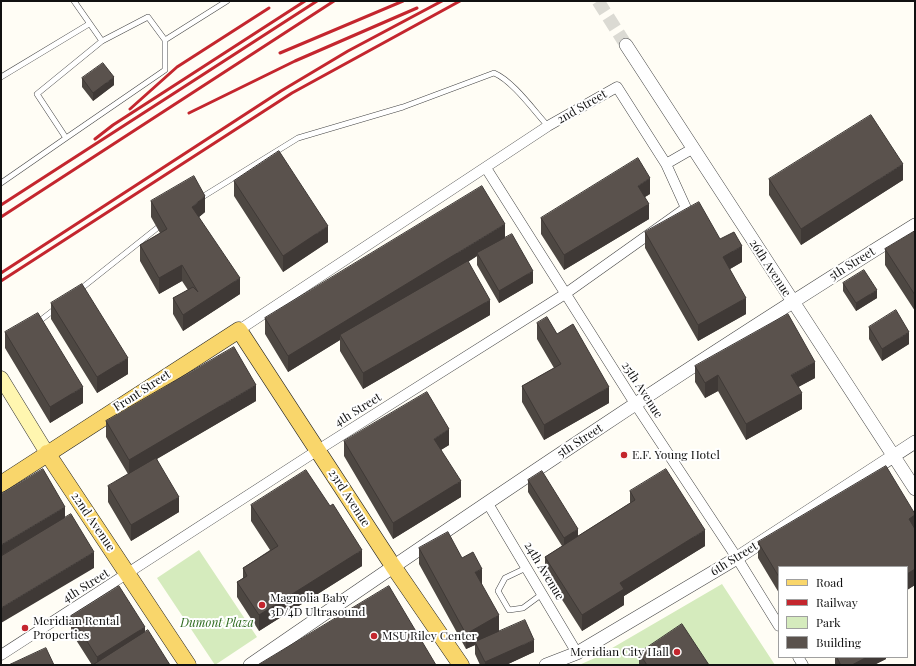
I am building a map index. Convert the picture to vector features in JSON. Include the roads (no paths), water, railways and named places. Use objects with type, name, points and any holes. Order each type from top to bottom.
[{"type":"main road","name":"23rd Avenue","points":[[239,330],[393,566],[461,665]]},
{"type":"main road","name":"Front Street","points":[[47,453],[239,330]]},
{"type":"main road","name":"22nd Avenue","points":[[1,378],[47,453],[188,665]]},
{"type":"main road","points":[[1,484],[47,453]]},
{"type":"street","name":"26th Avenue","points":[[626,45],[692,149],[915,489]]},
{"type":"street","name":"2nd Street","points":[[239,330],[548,126],[618,86],[666,164]]},
{"type":"street","points":[[666,164],[692,149]]},
{"type":"street","name":"4th Street","points":[[1,655],[318,450],[565,294],[686,208],[666,164]]},
{"type":"street","name":"25th Avenue","points":[[486,168],[636,405],[737,558],[778,624]]},
{"type":"street","name":"5th Street","points":[[250,665],[487,502],[792,302],[915,225]]},
{"type":"street","name":"6th Street","points":[[546,665],[578,652],[737,558],[915,442]]},
{"type":"street","name":"24th Avenue","points":[[487,502],[578,652]]},
{"type":"lane","points":[[74,1],[102,41]]},
{"type":"lane","points":[[165,40],[227,1]]},
{"type":"lane","points":[[1,183],[165,70],[165,40],[148,17],[102,41],[37,94],[66,138]]},
{"type":"lane","points":[[1,77],[89,24]]},
{"type":"lane","points":[[194,202],[298,138],[403,107],[494,73],[500,76],[522,97],[548,126]]},
{"type":"lane","points":[[70,297],[168,220]]},
{"type":"lane","points":[[34,326],[58,307]]},
{"type":"lane","points":[[526,568],[505,578],[498,591],[509,610],[523,608],[542,594]]},
{"type":"tunnel","points":[[598,1],[626,45]]},
{"type":"railway","points":[[95,139],[113,125],[305,1]]},
{"type":"railway","points":[[1,205],[317,1]]},
{"type":"railway","points":[[1,217],[334,1]]},
{"type":"railway","points":[[280,53],[403,1]]},
{"type":"railway","points":[[1,273],[281,91],[348,51],[442,1]]},
{"type":"railway","points":[[1,281],[292,93],[460,1]]},
{"type":"railway","points":[[130,109],[177,67],[269,8]]},
{"type":"railway","points":[[189,113],[295,61],[417,8]]},
{"type":"place","name":"E.F. Young Hotel","points":[[624,455]]},
{"type":"place","name":"Magnolia Baby 3D/4D Ultrasound","points":[[262,605]]},
{"type":"place","name":"Meridian Rental Properties","points":[[25,628]]},
{"type":"place","name":"MSU Riley Center","points":[[374,636]]},
{"type":"place","name":"Meridian City Hall","points":[[677,652]]},
{"type":"park label","name":"Dumont Plaza","points":[[217,623]]}]
